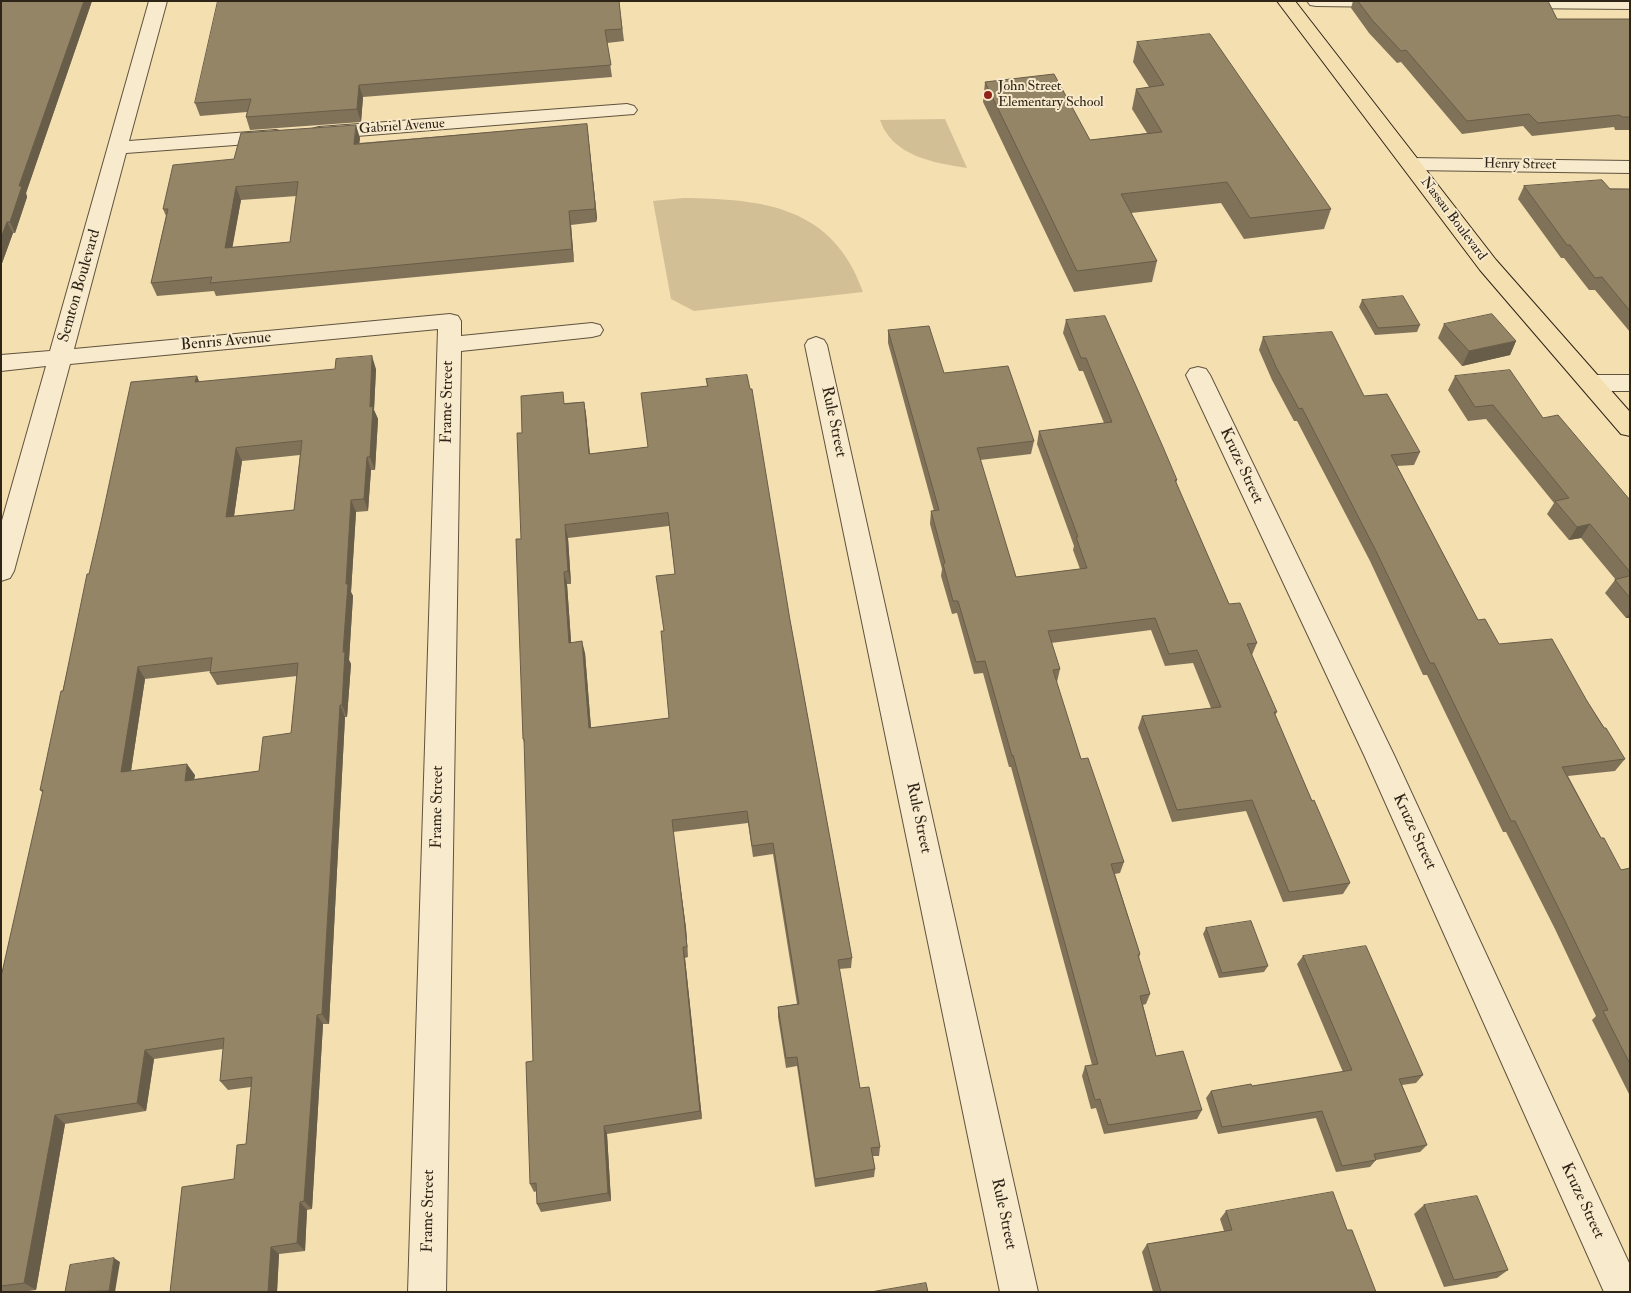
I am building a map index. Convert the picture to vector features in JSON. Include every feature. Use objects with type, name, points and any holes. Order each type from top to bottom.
[{"type":"main road","name":"Nassau Boulevard","points":[[1286,1],[1488,265],[1630,428]]},
{"type":"street","name":"Semton Boulevard","points":[[1,571],[158,1]]},
{"type":"street","points":[[1316,1],[1404,2]]},
{"type":"street","points":[[1492,3],[1630,4]]},
{"type":"street","name":"Gabriel Avenue","points":[[118,148],[627,110]]},
{"type":"street","name":"Henry Street","points":[[1411,164],[1630,167]]},
{"type":"street","name":"Benris Avenue","points":[[1,363],[450,333],[592,330]]},
{"type":"street","name":"Frame Street","points":[[427,1292],[450,333]]},
{"type":"street","name":"Rule Street","points":[[816,345],[1019,1292]]},
{"type":"street","name":"Kruze Street","points":[[1198,376],[1378,755],[1623,1292]]},
{"type":"street","points":[[1592,383],[1630,383]]},
{"type":"shaded area","points":[[945,119],[967,168],[928,160],[904,150],[886,132],[880,120]]},
{"type":"shaded area","points":[[683,198],[741,201],[792,213],[814,225],[833,241],[850,263],[863,292],[694,311],[671,299],[653,201]]},
{"type":"building","points":[[1,1],[84,1],[19,186],[22,186],[10,222],[7,222],[1,238]]},
{"type":"building","points":[[218,1],[619,1],[622,29],[605,30],[611,65],[359,85],[357,109],[246,117],[251,99],[195,103]]},
{"type":"building","points":[[1358,1],[1548,1],[1557,19],[1630,19],[1630,117],[1622,117],[1620,115],[1538,123],[1529,114],[1467,121],[1406,50],[1401,51],[1373,21]]},
{"type":"building","points":[[1210,34],[1331,209],[1250,218],[1227,182],[1121,194],[1157,261],[1077,271],[985,82],[1054,74],[1090,140],[1162,132],[1136,89],[1164,85],[1137,42]]},
{"type":"building","points":[[587,124],[595,209],[569,211],[572,249],[210,283],[212,277],[151,283],[168,209],[163,209],[173,165],[234,159],[241,133],[356,125],[354,144]],"holes":[[[298,182],[290,242],[225,248],[236,187]]]},
{"type":"building","points":[[1602,180],[1610,189],[1630,189],[1630,311],[1602,277],[1595,278],[1570,245],[1567,245],[1524,186]]},
{"type":"building","points":[[1403,296],[1420,325],[1378,328],[1362,300]]},
{"type":"building","points":[[1492,314],[1516,341],[1469,351],[1444,324]]},
{"type":"building","points":[[1105,316],[1229,604],[1240,603],[1257,643],[1247,644],[1277,712],[1274,712],[1312,801],[1314,800],[1350,883],[1289,892],[1252,800],[1177,810],[1142,716],[1221,707],[1197,650],[1169,654],[1155,618],[1048,631],[1060,669],[1053,670],[1081,759],[1088,758],[1124,862],[1111,864],[1140,954],[1138,955],[1150,994],[1140,996],[1156,1056],[1183,1051],[1202,1110],[1108,1125],[1100,1099],[1095,1100],[1085,1066],[1098,1064],[1013,755],[985,661],[976,662],[958,601],[953,601],[931,511],[939,510],[888,330],[929,326],[944,373],[1008,366],[1034,441],[977,448],[1016,577],[1087,568],[1076,537],[1078,537],[1039,431],[1112,422],[1086,358],[1081,358],[1066,320]]},
{"type":"building","points":[[1332,332],[1364,396],[1387,394],[1420,452],[1391,455],[1478,620],[1485,619],[1499,644],[1552,639],[1587,701],[1625,759],[1562,767],[1621,870],[1630,868],[1630,1064],[1603,1011],[1608,1010],[1515,821],[1511,821],[1434,663],[1430,663],[1375,549],[1302,408],[1299,409],[1276,367],[1263,337]]},
{"type":"building","points":[[372,356],[370,407],[373,406],[370,457],[367,457],[364,499],[351,500],[343,652],[345,652],[342,705],[340,705],[322,1014],[317,1015],[304,1201],[300,1202],[297,1243],[271,1247],[268,1292],[170,1292],[182,1187],[234,1179],[237,1145],[246,1144],[252,1077],[220,1081],[224,1038],[145,1050],[137,1103],[55,1115],[24,1283],[1,1286],[1,977],[43,790],[40,790],[61,691],[63,691],[87,574],[89,574],[101,522],[131,382],[197,376],[195,382],[335,369],[336,359]],"holes":[[[302,441],[294,510],[226,517],[236,448]],[[212,658],[210,673],[298,663],[291,733],[263,737],[259,771],[185,781],[187,764],[121,772],[138,667]]]},
{"type":"building","points":[[1510,370],[1543,418],[1558,415],[1630,500],[1630,572],[1590,524],[1577,527],[1555,501],[1569,498],[1493,405],[1475,407],[1455,376]]},
{"type":"building","points":[[747,375],[750,389],[752,389],[790,620],[852,958],[838,960],[860,1088],[869,1087],[880,1147],[871,1148],[875,1169],[815,1179],[797,1057],[786,1058],[778,1007],[799,1004],[773,843],[752,846],[747,811],[672,820],[687,947],[683,947],[700,1111],[604,1126],[608,1193],[537,1204],[536,1183],[530,1184],[526,1062],[533,1061],[516,539],[521,539],[517,433],[522,433],[521,396],[563,392],[564,404],[584,402],[589,454],[648,447],[641,393],[708,386],[706,379]],"holes":[[[668,513],[675,574],[656,576],[664,631],[661,631],[669,718],[589,728],[582,641],[569,643],[564,572],[568,571],[565,525]]]},
{"type":"building","points":[[1630,576],[1630,598],[1615,580]]},
{"type":"building","points":[[1251,921],[1268,966],[1222,973],[1206,928]]},
{"type":"building","points":[[1366,946],[1423,1075],[1399,1079],[1427,1145],[1374,1154],[1376,1160],[1342,1166],[1322,1111],[1222,1127],[1211,1091],[1352,1070],[1303,956]]},
{"type":"building","points":[[1333,1192],[1347,1230],[1352,1230],[1376,1292],[1161,1292],[1147,1244],[1232,1230],[1226,1211]]},
{"type":"building","points":[[1477,1196],[1508,1270],[1454,1280],[1424,1205]]},
{"type":"building","points":[[114,1258],[109,1291],[65,1292],[70,1265]]},
{"type":"building","points":[[926,1283],[928,1292],[871,1292]]},
{"type":"place","name":"John Street Elementary School","points":[[988,95]]}]
